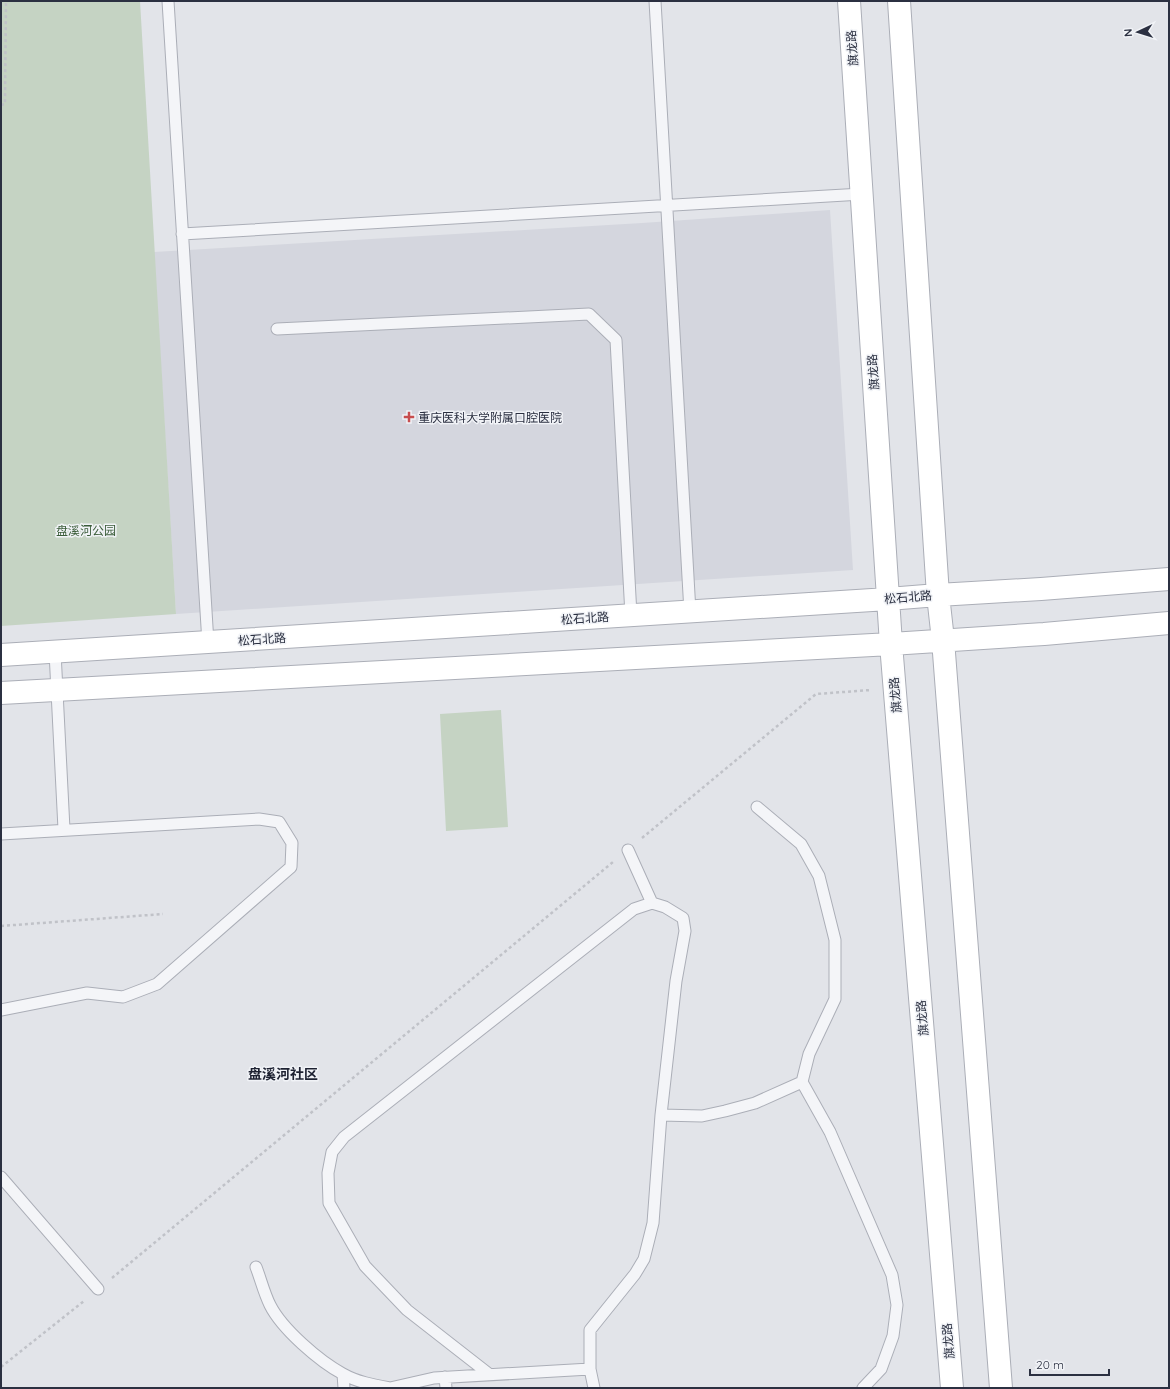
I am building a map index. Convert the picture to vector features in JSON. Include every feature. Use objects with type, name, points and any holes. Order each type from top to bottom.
[{"type":"main road","name":"旗龙路","points":[[849,1],[891,644],[952,1388]]},
{"type":"main road","points":[[899,1],[938,594],[943,640],[1001,1388]]},
{"type":"main road","name":"松石北路","points":[[1,655],[690,612],[1169,579]]},
{"type":"main road","points":[[1,693],[891,644],[1169,624]]},
{"type":"lane","points":[[168,1],[208,642]]},
{"type":"lane","points":[[655,1],[690,612]]},
{"type":"lane","points":[[182,234],[862,194]]},
{"type":"lane","points":[[277,329],[589,314],[616,340],[631,615]]},
{"type":"lane","points":[[55,652],[64,829]]},
{"type":"lane","points":[[757,807],[801,844],[819,876],[835,940],[835,999],[809,1054],[802,1082],[830,1132],[892,1275],[897,1305],[893,1336],[881,1369],[863,1388]]},
{"type":"lane","points":[[1,834],[64,829],[259,819],[279,822],[292,843],[291,867],[157,984],[123,997],[87,993],[1,1010]]},
{"type":"lane","points":[[628,850],[652,903]]},
{"type":"lane","points":[[489,1374],[407,1310],[365,1266],[329,1203],[328,1173],[332,1152],[344,1137],[634,910],[652,903],[665,907],[683,918],[685,931],[676,981],[661,1115],[653,1223],[644,1259],[635,1274],[590,1330],[590,1369],[594,1388]]},
{"type":"lane","points":[[661,1115],[702,1116],[755,1103],[802,1082]]},
{"type":"lane","points":[[1,1177],[98,1289]]},
{"type":"lane","points":[[256,1267],[270,1305],[289,1331],[312,1352],[343,1374],[367,1384],[390,1388],[434,1378],[446,1382],[489,1374],[590,1369]]},
{"type":"lane","points":[[343,1374],[344,1388]]},
{"type":"path","points":[[1,105],[5,104],[6,1]]},
{"type":"path","points":[[1,1367],[98,1289],[816,694],[895,688]]},
{"type":"path","points":[[1,926],[163,914]]},
{"type":"shaded area","name":"重庆医科大学附属口腔医院","points":[[830,210],[853,570],[176,614],[154,252],[642,223]]},
{"type":"green space","name":"盘溪河公园","points":[[1,1],[140,1],[176,614],[1,626]]},
{"type":"green space","points":[[501,710],[508,827],[446,831],[440,714]]},
{"type":"place","name":"重庆医科大学附属口腔医院","points":[[409,417]]},
{"type":"district","name":"盘溪河社区","points":[[283,1074]]}]
